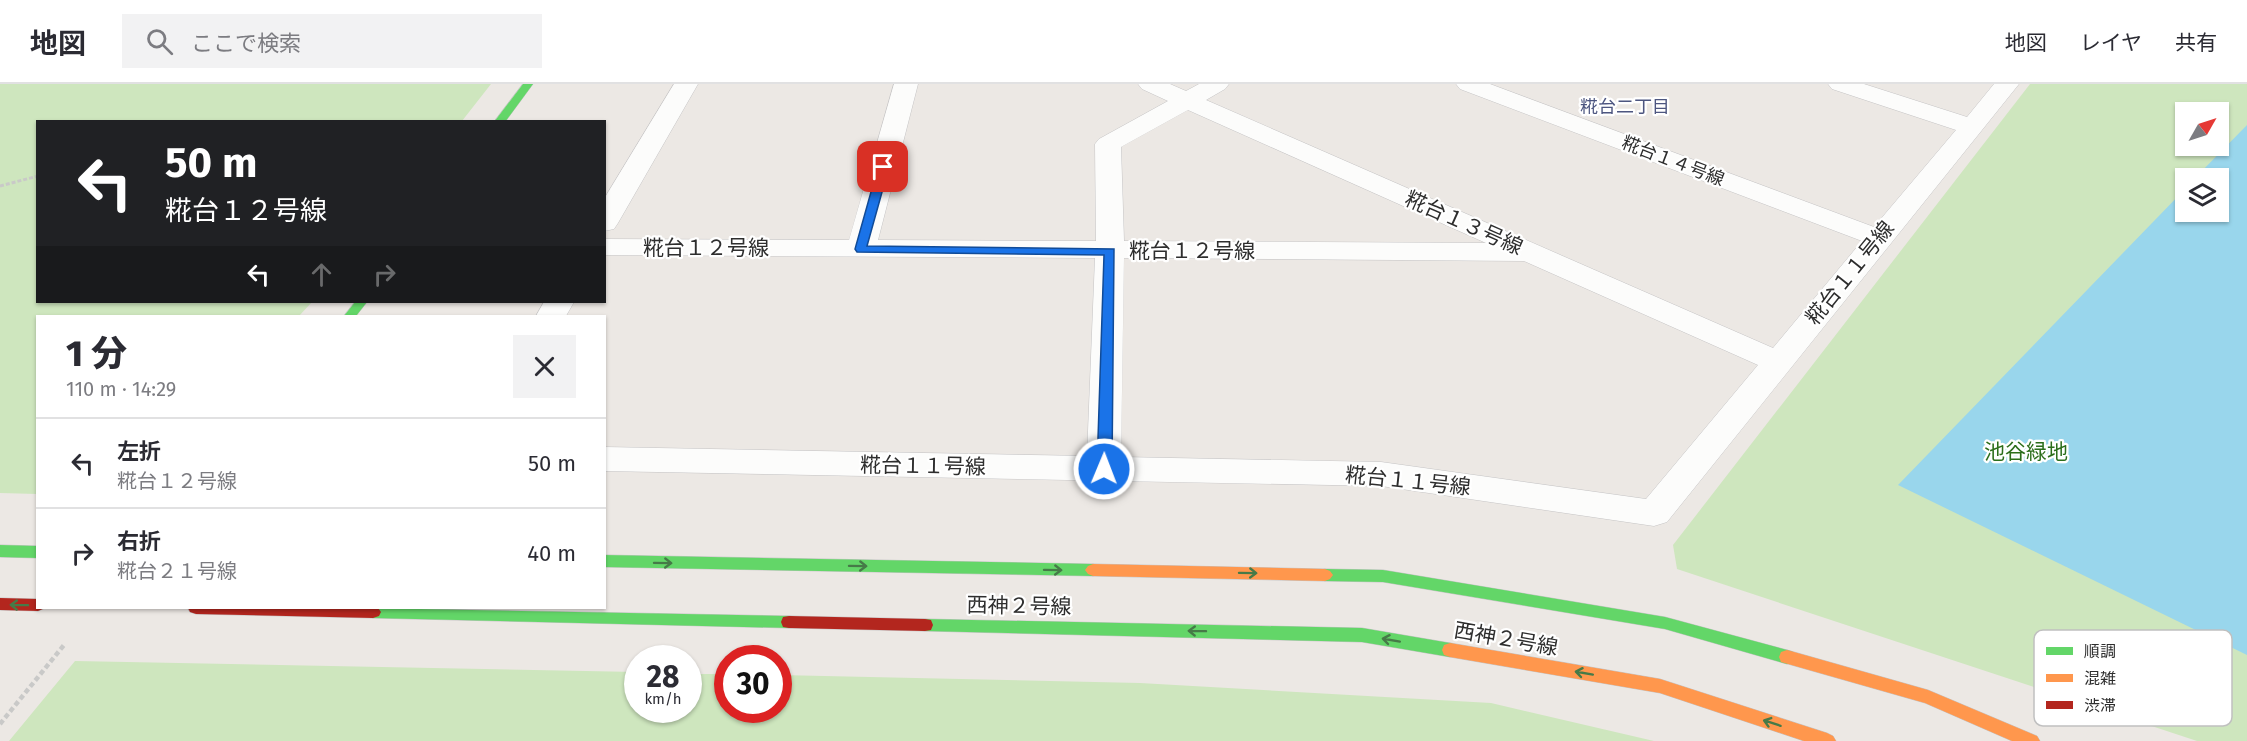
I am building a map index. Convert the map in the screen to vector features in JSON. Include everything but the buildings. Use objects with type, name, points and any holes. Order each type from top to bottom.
[{"type":"street","points":[[501,120],[528,84]]},
{"type":"street","points":[[606,220],[686,84]]},
{"type":"street","points":[[861,249],[906,84]]},
{"type":"street","name":"糀台１３号線","points":[[1149,84],[1778,362]]},
{"type":"street","points":[[1104,469],[1110,251],[1108,144],[1217,84]]},
{"type":"street","name":"糀台１４号線","points":[[1468,84],[1879,238]]},
{"type":"street","points":[[1840,84],[1970,126]]},
{"type":"street","name":"糀台１１号線","points":[[606,459],[1382,474],[1654,513],[1970,126],[2007,84]]},
{"type":"street","name":"糀台１２号線","points":[[606,247],[1528,252]]},
{"type":"street","points":[[351,315],[360,303]]},
{"type":"street","points":[[0,551],[36,552]]},
{"type":"street","name":"西神２号線","points":[[606,561],[1383,576],[1665,622],[1928,697],[2031,741]]},
{"type":"street","points":[[0,604],[36,605]]},
{"type":"street","name":"西神２号線","points":[[239,609],[1362,635],[1660,687],[1827,741]]},
{"type":"path","points":[[0,186],[36,177]]},
{"type":"path","points":[[0,724],[64,645]]},
{"type":"green space","points":[[0,84],[491,84],[463,120],[36,120],[36,303],[311,303],[300,315],[36,315],[36,494],[0,493]]},
{"type":"green space","name":"池谷緑地","points":[[2030,84],[2247,84],[2247,741],[2197,741],[2152,726],[2232,726],[2232,630],[2034,630],[2034,687],[1677,569],[1673,545]]},
{"type":"green space","points":[[75,661],[624,672],[624,723],[702,723],[702,674],[714,674],[714,723],[792,723],[792,675],[1140,683],[1491,703],[1654,741],[9,741]]},
{"type":"water","points":[[2247,125],[2247,655],[2232,648],[2232,630],[2196,630],[1898,485],[2175,199],[2175,222],[2229,222],[2229,168],[2205,168],[2217,156],[2229,156],[2229,143]]},
{"type":"traffic: fast","points":[[501,120],[528,84]]},
{"type":"traffic: fast","points":[[351,315],[360,303]]},
{"type":"traffic: fast","points":[[0,551],[36,552]]},
{"type":"traffic: fast","points":[[606,561],[1093,570]]},
{"type":"traffic: fast","points":[[1325,575],[1383,576],[1665,623],[1787,657]]},
{"type":"traffic: fast","points":[[373,612],[789,622]]},
{"type":"traffic: fast","points":[[925,625],[1362,635],[1450,650]]},
{"type":"traffic: slow","points":[[1093,570],[1325,575]]},
{"type":"traffic: slow","points":[[1450,650],[1660,686],[1827,741]]},
{"type":"traffic: slow","points":[[1787,657],[1928,697],[2031,741]]},
{"type":"traffic: jam","points":[[0,604],[36,605]]},
{"type":"traffic: jam","points":[[240,609],[373,612]]},
{"type":"traffic: jam","points":[[789,622],[925,625]]},
{"type":"district","name":"糀台二丁目","points":[[1625,107]]},
{"type":"route","points":[[883,167],[861,249],[1110,251],[1104,469]]}]
